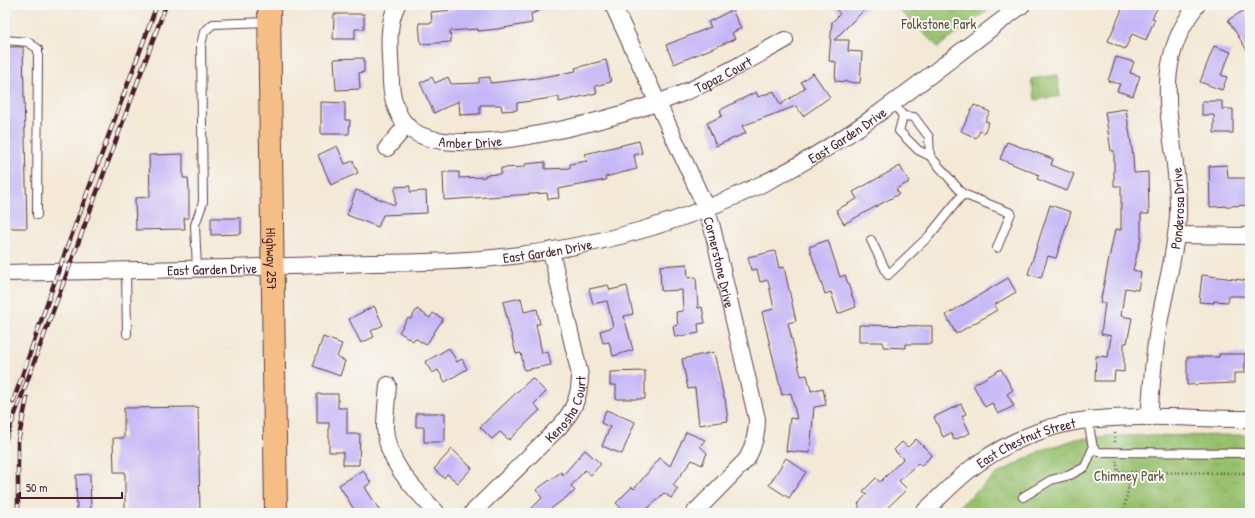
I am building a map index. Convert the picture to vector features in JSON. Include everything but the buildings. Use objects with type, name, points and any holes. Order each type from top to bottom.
[{"type":"main road","name":"Highway 257","points":[[269,14],[276,513]]},
{"type":"street","name":"Amber Drive","points":[[397,5],[392,17],[390,32],[391,88],[397,110],[407,125],[423,136],[440,140],[472,141],[518,137],[591,123],[658,103]]},
{"type":"street","name":"Cornerstone Drive","points":[[613,5],[706,208],[712,227],[757,419],[757,432],[752,449],[746,458],[694,513]]},
{"type":"street","name":"East Garden Drive","points":[[5,273],[272,267],[486,258],[552,251],[643,229],[733,198],[821,152],[893,102],[1022,5]]},
{"type":"street","name":"Ponderosa Drive","points":[[1149,418],[1155,350],[1173,258],[1178,216],[1176,172],[1167,107],[1168,74],[1175,46],[1186,22],[1197,5]]},
{"type":"street","name":"Topaz Court","points":[[658,103],[708,82],[785,40]]},
{"type":"street","points":[[387,148],[407,125]]},
{"type":"street","points":[[1176,235],[1250,236]]},
{"type":"street","name":"Kenosha Court","points":[[472,513],[560,426],[570,414],[577,402],[580,390],[580,375],[552,251]]},
{"type":"street","points":[[388,385],[385,428],[391,457],[406,479],[437,513]]},
{"type":"street","name":"East Chestnut Street","points":[[924,513],[979,462],[1010,444],[1061,425],[1088,420],[1149,418],[1250,419]]},
{"type":"lane","points":[[197,269],[195,225],[203,202],[201,45],[204,32],[213,24],[269,14]]},
{"type":"lane","points":[[5,40],[28,42],[38,49],[37,215]]},
{"type":"lane","points":[[893,102],[903,116],[914,117],[929,137],[930,156]]},
{"type":"lane","points":[[903,116],[899,131],[918,150],[930,156],[963,194],[1011,213],[997,248]]},
{"type":"lane","points":[[872,240],[888,274],[929,236],[963,194]]},
{"type":"lane","points":[[126,270],[127,334]]},
{"type":"lane","points":[[1023,497],[1050,480],[1070,475],[1085,467],[1093,448],[1088,420]]},
{"type":"lane","points":[[1093,448],[1099,452],[1250,453]]},
{"type":"path","points":[[1115,433],[1117,471],[1250,473]]},
{"type":"path","points":[[1123,513],[1132,472]]},
{"type":"path","points":[[1242,473],[1250,479]]},
{"type":"green space","name":"Folkstone Park","points":[[894,5],[995,5],[938,47]]},
{"type":"green space","points":[[1057,75],[1060,96],[1035,100],[1031,79]]},
{"type":"green space","name":"Chimney Park","points":[[1250,435],[1250,513],[951,513],[997,474],[1042,450],[1077,439],[1107,436]]},
{"type":"railway","points":[[13,402],[58,272],[157,5]]},
{"type":"railway","points":[[5,441],[166,5]]},
{"type":"railway","points":[[18,513],[18,441],[27,398]]}]
